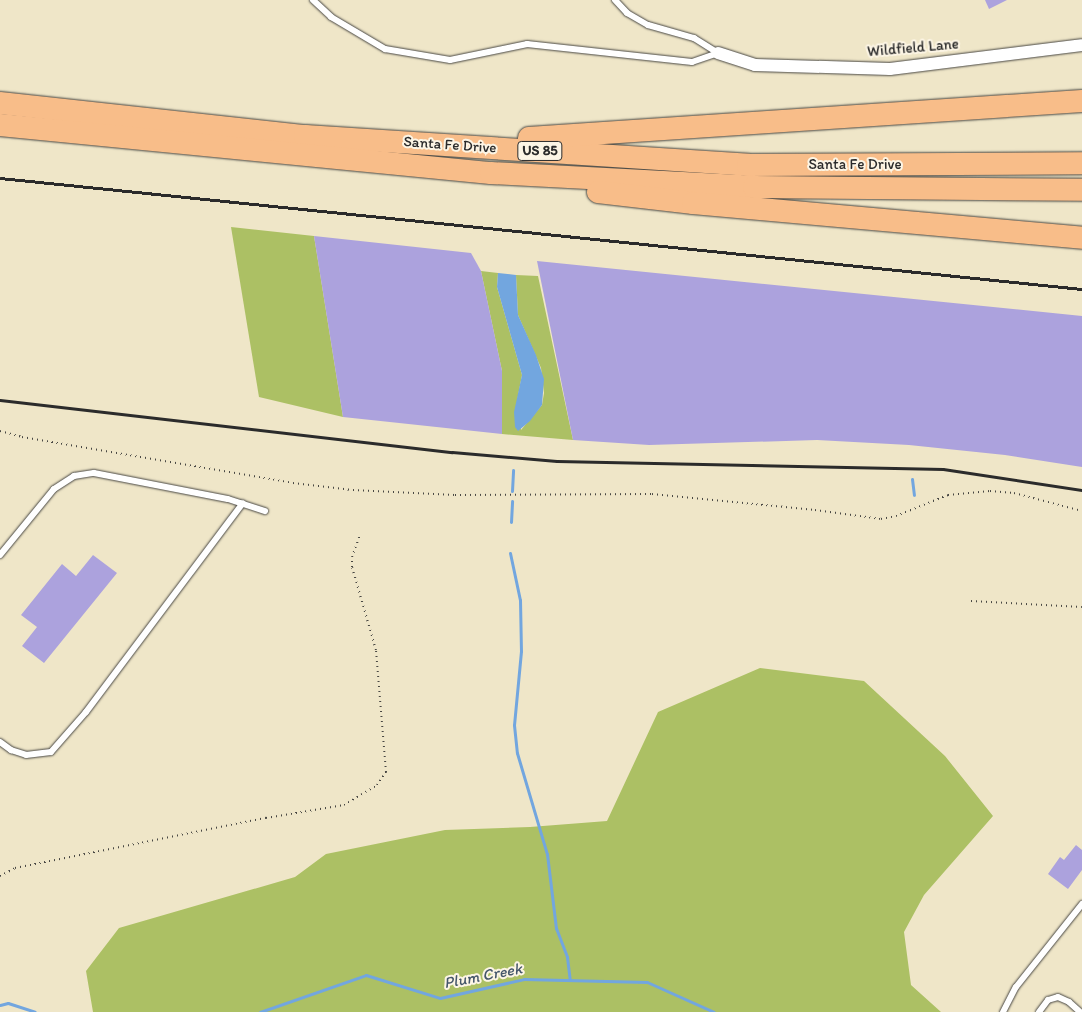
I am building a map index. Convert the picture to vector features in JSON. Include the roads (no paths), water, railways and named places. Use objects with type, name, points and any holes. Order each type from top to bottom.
[{"type":"highway","points":[[305,136],[524,139],[1082,101]]},
{"type":"highway","name":"Santa Fe Drive","points":[[0,102],[305,136],[748,165],[1082,163]]},
{"type":"highway","name":"Santa Fe Drive","points":[[0,125],[492,173],[754,186],[1082,190]]},
{"type":"highway","points":[[434,167],[692,204],[1082,238]]},
{"type":"street","name":"Wildfield Lane","points":[[718,53],[756,65],[890,69],[1082,45]]},
{"type":"lane","points":[[313,0],[331,17],[385,49],[450,60],[527,44],[692,62],[718,53]]},
{"type":"lane","points":[[615,0],[627,13],[648,25],[694,38],[718,53]]},
{"type":"lane","points":[[0,555],[54,489],[74,476],[94,473],[243,503],[265,511]]},
{"type":"lane","points":[[0,742],[11,750],[26,755],[51,752],[86,712],[243,503]]},
{"type":"lane","points":[[1003,1012],[1016,987],[1082,904]]},
{"type":"lane","points":[[1039,1012],[1048,1000],[1058,997],[1069,1002],[1080,1012]]},
{"type":"water","points":[[498,273],[516,275],[518,315],[536,355],[544,379],[542,405],[530,421],[518,431],[515,427],[514,412],[522,375],[497,287]]},
{"type":"waterway","points":[[512,491],[513,470]]},
{"type":"waterway","points":[[912,479],[914,495]]},
{"type":"waterway","points":[[511,522],[512,501]]},
{"type":"waterway","points":[[510,553],[520,600],[521,651],[514,725],[517,753],[547,854],[556,928],[567,957],[570,980]]},
{"type":"waterway","name":"Plum Creek","points":[[260,1012],[366,975],[440,998],[524,979],[647,982],[714,1012]]},
{"type":"waterway","name":"Plum Creek","points":[[0,1005],[8,1003],[35,1012]]},
{"type":"railway","points":[[0,178],[1082,289]]},
{"type":"railway","points":[[0,400],[452,452],[557,461],[943,469],[1082,490]]}]
